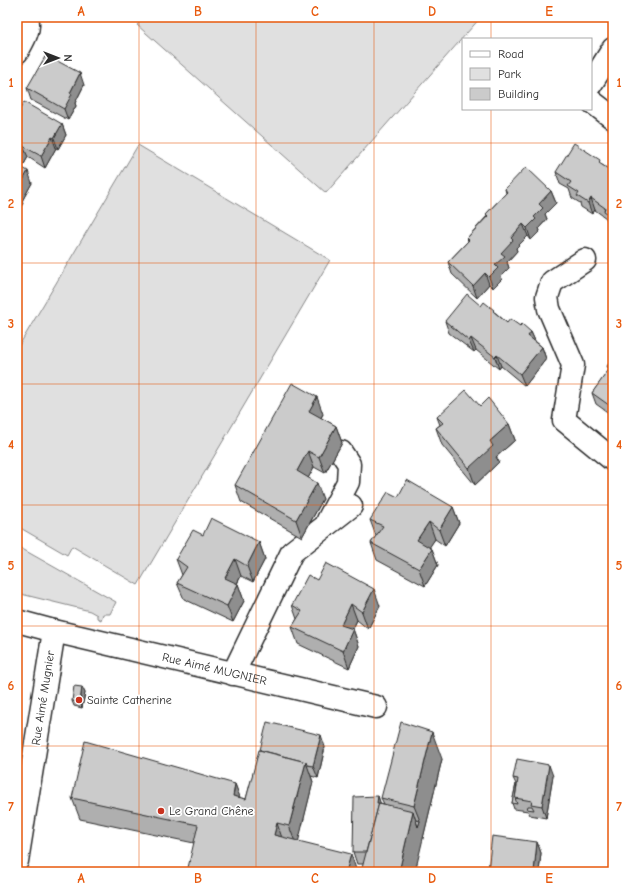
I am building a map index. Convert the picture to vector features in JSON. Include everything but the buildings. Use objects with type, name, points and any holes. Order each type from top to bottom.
[{"type":"street","points":[[17,52],[28,28],[27,17]]},
{"type":"street","points":[[592,82],[613,48]]},
{"type":"street","points":[[592,102],[613,118]]},
{"type":"street","points":[[585,260],[552,282],[547,297],[550,309],[573,365],[564,420],[613,460]]},
{"type":"street","points":[[325,526],[348,482],[349,464],[341,452]]},
{"type":"street","points":[[233,674],[292,552],[351,506]]},
{"type":"street","points":[[17,621],[54,631]]},
{"type":"street","name":"Rue Aimé MUGNIER","points":[[54,631],[376,707]]},
{"type":"street","name":"Rue Aimé Mugnier","points":[[20,872],[18,855],[54,631]]},
{"type":"green space","points":[[144,17],[481,17],[326,193],[137,25]]},
{"type":"green space","points":[[138,145],[330,260],[138,585],[72,546],[67,555],[17,526],[17,349]]},
{"type":"green space","points":[[17,546],[116,602],[110,614],[103,614],[101,620],[97,618],[97,615],[90,611],[17,593]]},
{"type":"place","name":"Sainte Catherine","points":[[79,700]]},
{"type":"place","name":"Le Grand Chêne","points":[[161,811]]}]
